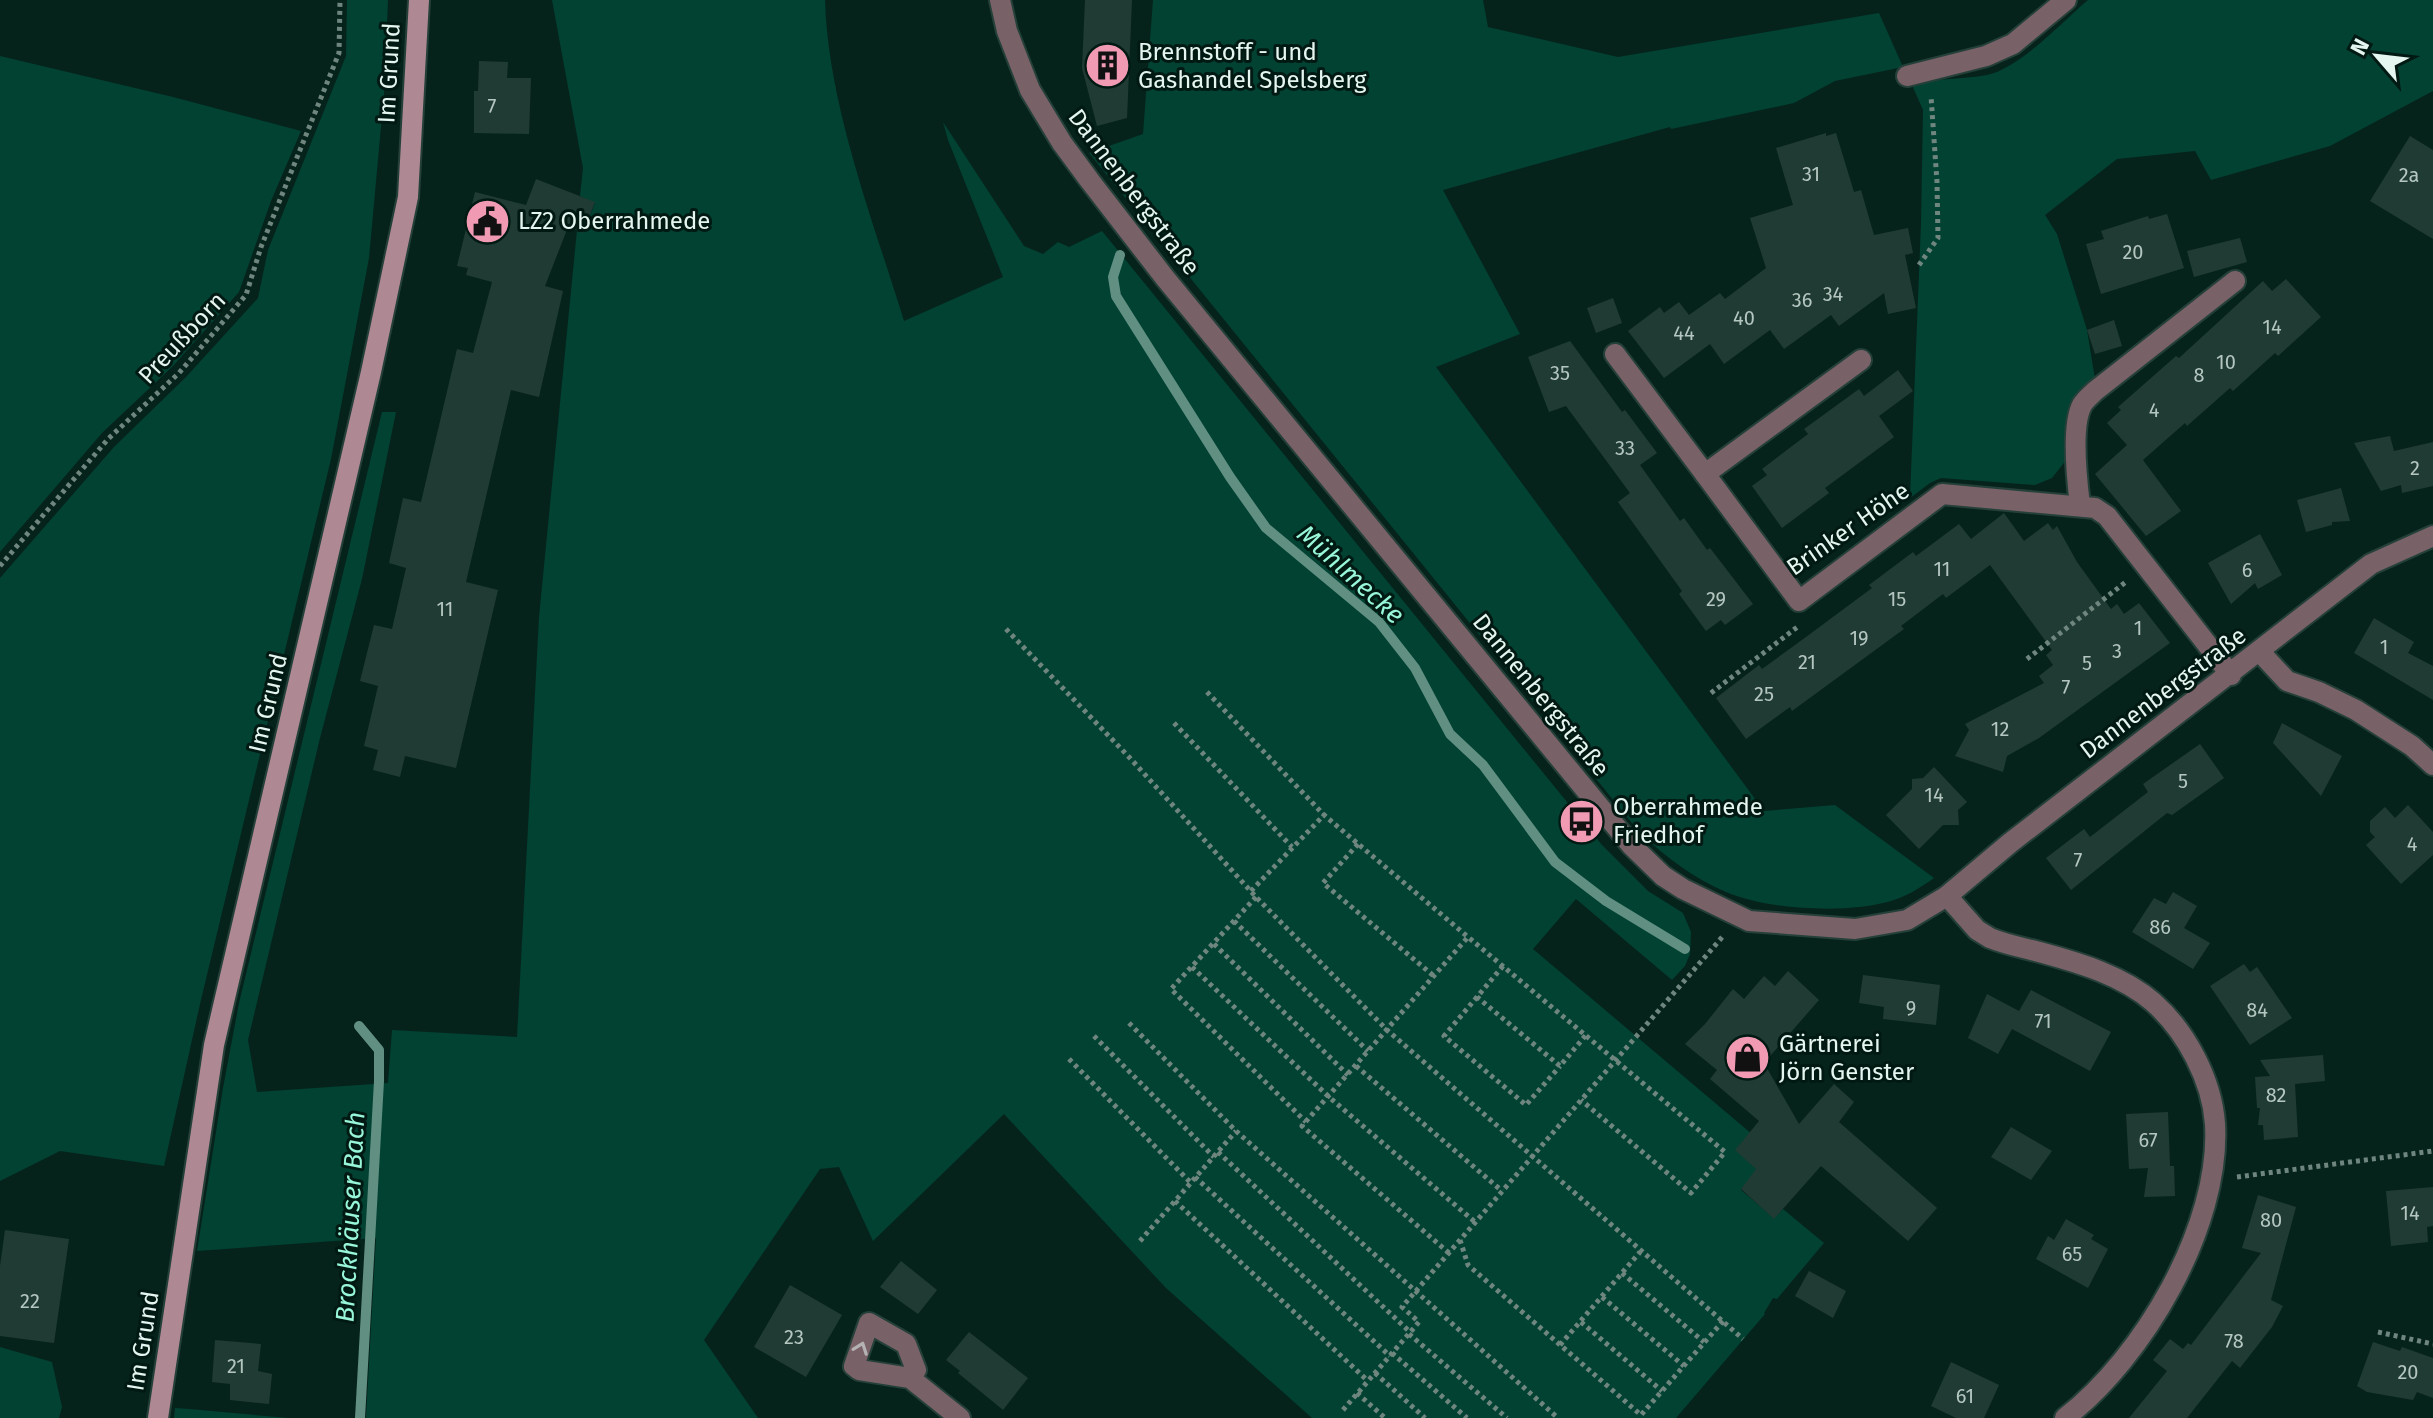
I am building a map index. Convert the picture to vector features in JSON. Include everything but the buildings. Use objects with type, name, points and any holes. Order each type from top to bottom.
[{"type":"main road","name":"Im Grund","points":[[158,1418],[214,1045],[364,402],[408,197],[419,0]]},
{"type":"street","name":"Dannenbergstraße","points":[[1000,0],[1007,31],[1030,90],[1062,143],[1165,278],[1631,845],[1673,883],[1749,921],[1855,929],[1907,920],[1947,896],[2010,843],[2371,564],[2433,536]]},
{"type":"street","points":[[1907,76],[1986,56],[2013,44],[2066,0]]},
{"type":"street","points":[[2080,505],[2075,465],[2082,405],[2095,391],[2235,281]]},
{"type":"street","name":"Brinker Höhe","points":[[1615,354],[1799,601],[1942,494],[2080,505],[2095,508],[2107,516],[2231,675]]},
{"type":"street","points":[[1705,474],[1861,360]]},
{"type":"street","points":[[2260,652],[2287,681],[2356,710],[2412,746],[2433,765]]},
{"type":"street","points":[[1947,896],[1977,930],[1990,938],[2092,968],[2125,983],[2153,1002],[2181,1035],[2208,1086],[2215,1124],[2212,1180],[2199,1222],[2161,1306],[2106,1382],[2065,1418]]},
{"type":"street","points":[[910,1378],[960,1418]]},
{"type":"path","name":"Preußborn","points":[[0,566],[108,439],[179,373],[246,295],[261,247],[339,53],[340,0]]},
{"type":"path","points":[[1919,265],[1938,238],[1930,71]]},
{"type":"path","points":[[2027,659],[2145,567]]},
{"type":"path","points":[[1711,693],[1811,617],[1799,601]]},
{"type":"path","points":[[1006,629],[1256,897],[1387,1030],[1743,1339]]},
{"type":"path","points":[[1207,692],[1324,815],[1725,1152],[1691,1193],[1581,1100]]},
{"type":"path","points":[[1174,723],[1292,847]]},
{"type":"path","points":[[1251,891],[1324,815]]},
{"type":"path","points":[[1358,844],[1323,883],[1435,977]]},
{"type":"path","points":[[1256,897],[1171,989],[1306,1122]]},
{"type":"path","points":[[1343,1410],[1419,1322],[1402,1307],[1740,916]]},
{"type":"path","points":[[1234,921],[1368,1051]]},
{"type":"path","points":[[1449,1253],[1302,1126],[1468,937]]},
{"type":"path","points":[[1214,944],[1348,1075]]},
{"type":"path","points":[[1503,966],[1444,1036],[1526,1105],[1586,1035]]},
{"type":"path","points":[[1192,967],[1329,1097],[1475,1222]]},
{"type":"path","points":[[1477,997],[1560,1066]]},
{"type":"path","points":[[1129,1023],[1236,1131],[1558,1418]]},
{"type":"path","points":[[1094,1036],[1216,1154],[1507,1418]]},
{"type":"path","points":[[1069,1059],[1193,1180],[1467,1418]]},
{"type":"path","points":[[1356,1066],[1502,1191]]},
{"type":"path","points":[[1140,1241],[1236,1131]]},
{"type":"path","points":[[2212,1180],[2433,1151]]},
{"type":"path","points":[[1175,1201],[1368,1381]]},
{"type":"path","points":[[1460,1239],[1468,1265],[1641,1415],[1723,1321]]},
{"type":"path","points":[[1560,1345],[1640,1252]]},
{"type":"path","points":[[1622,1273],[1705,1342]]},
{"type":"path","points":[[1602,1297],[1684,1366]]},
{"type":"path","points":[[1581,1322],[1663,1391]]},
{"type":"path","points":[[2378,1332],[2433,1344]]},
{"type":"path","points":[[1375,1373],[1425,1418]]},
{"type":"path","points":[[1357,1393],[1385,1418]]},
{"type":"green space","points":[[347,0],[388,0],[384,94],[369,258],[331,459],[164,1166],[60,1151],[0,1181],[0,578],[114,447],[186,377],[258,298],[268,250],[346,56]]},
{"type":"green space","points":[[552,0],[825,0],[828,40],[843,121],[904,321],[1003,277],[943,122],[1024,246],[1043,254],[1058,242],[1069,247],[1102,231],[1602,845],[1648,891],[1683,913],[1691,932],[1690,954],[1685,966],[1672,980],[1576,899],[1533,949],[1772,1151],[1741,1190],[1774,1218],[1783,1209],[1824,1243],[1777,1299],[1773,1298],[1765,1314],[1676,1418],[1312,1418],[1166,1288],[1004,1114],[873,1241],[839,1167],[820,1169],[704,1340],[758,1418],[366,1418],[376,1238],[197,1251],[239,1003],[382,412],[396,412],[362,579],[320,738],[248,1040],[257,1092],[388,1083],[392,1030],[517,1037],[539,617],[577,230],[583,232],[595,203],[580,196],[583,168]]},
{"type":"green space","points":[[1153,0],[1483,0],[1488,27],[1618,57],[1879,13],[1903,67],[1835,81],[1794,103],[1670,127],[1443,190],[1520,334],[1436,367],[1764,811],[1835,805],[1934,878],[1902,897],[1853,908],[1808,908],[1763,903],[1726,892],[1702,880],[1640,833],[1089,153],[1143,134]]},
{"type":"green space","points":[[2088,0],[2433,0],[2433,91],[2330,146],[2211,180],[2195,151],[2117,159],[2045,215],[2057,234],[2087,330],[2095,379],[2067,459],[2052,478],[2035,485],[1941,478],[1910,498],[1923,110],[1912,85],[1978,77],[2000,71],[2027,54]]},
{"type":"green space","points":[[0,56],[301,131],[271,201],[239,292],[173,366],[102,433],[0,552]]},
{"type":"green space","points":[[0,1347],[52,1362],[62,1407],[59,1418],[0,1418]]},
{"type":"green space","points":[[175,1408],[189,1409],[288,1418],[174,1418]]},
{"type":"waterway","name":"Mühlmecke","points":[[1120,255],[1113,277],[1116,296],[1230,477],[1266,528],[1379,622],[1415,668],[1450,734],[1483,765],[1555,862],[1606,901],[1685,949]]},
{"type":"waterway","name":"Brockhäuser Bach","points":[[359,1026],[379,1050],[360,1418]]},
{"type":"place","name":"Brennstoff - und Gashandel Spelsberg","points":[[1107,66]]},
{"type":"place","name":"LZ2 Oberrahmede","points":[[487,221]]},
{"type":"place","name":"Oberrahmede Friedhof","points":[[1582,821]]},
{"type":"place","name":"Gärtnerei Jörn Genster","points":[[1748,1058]]}]
